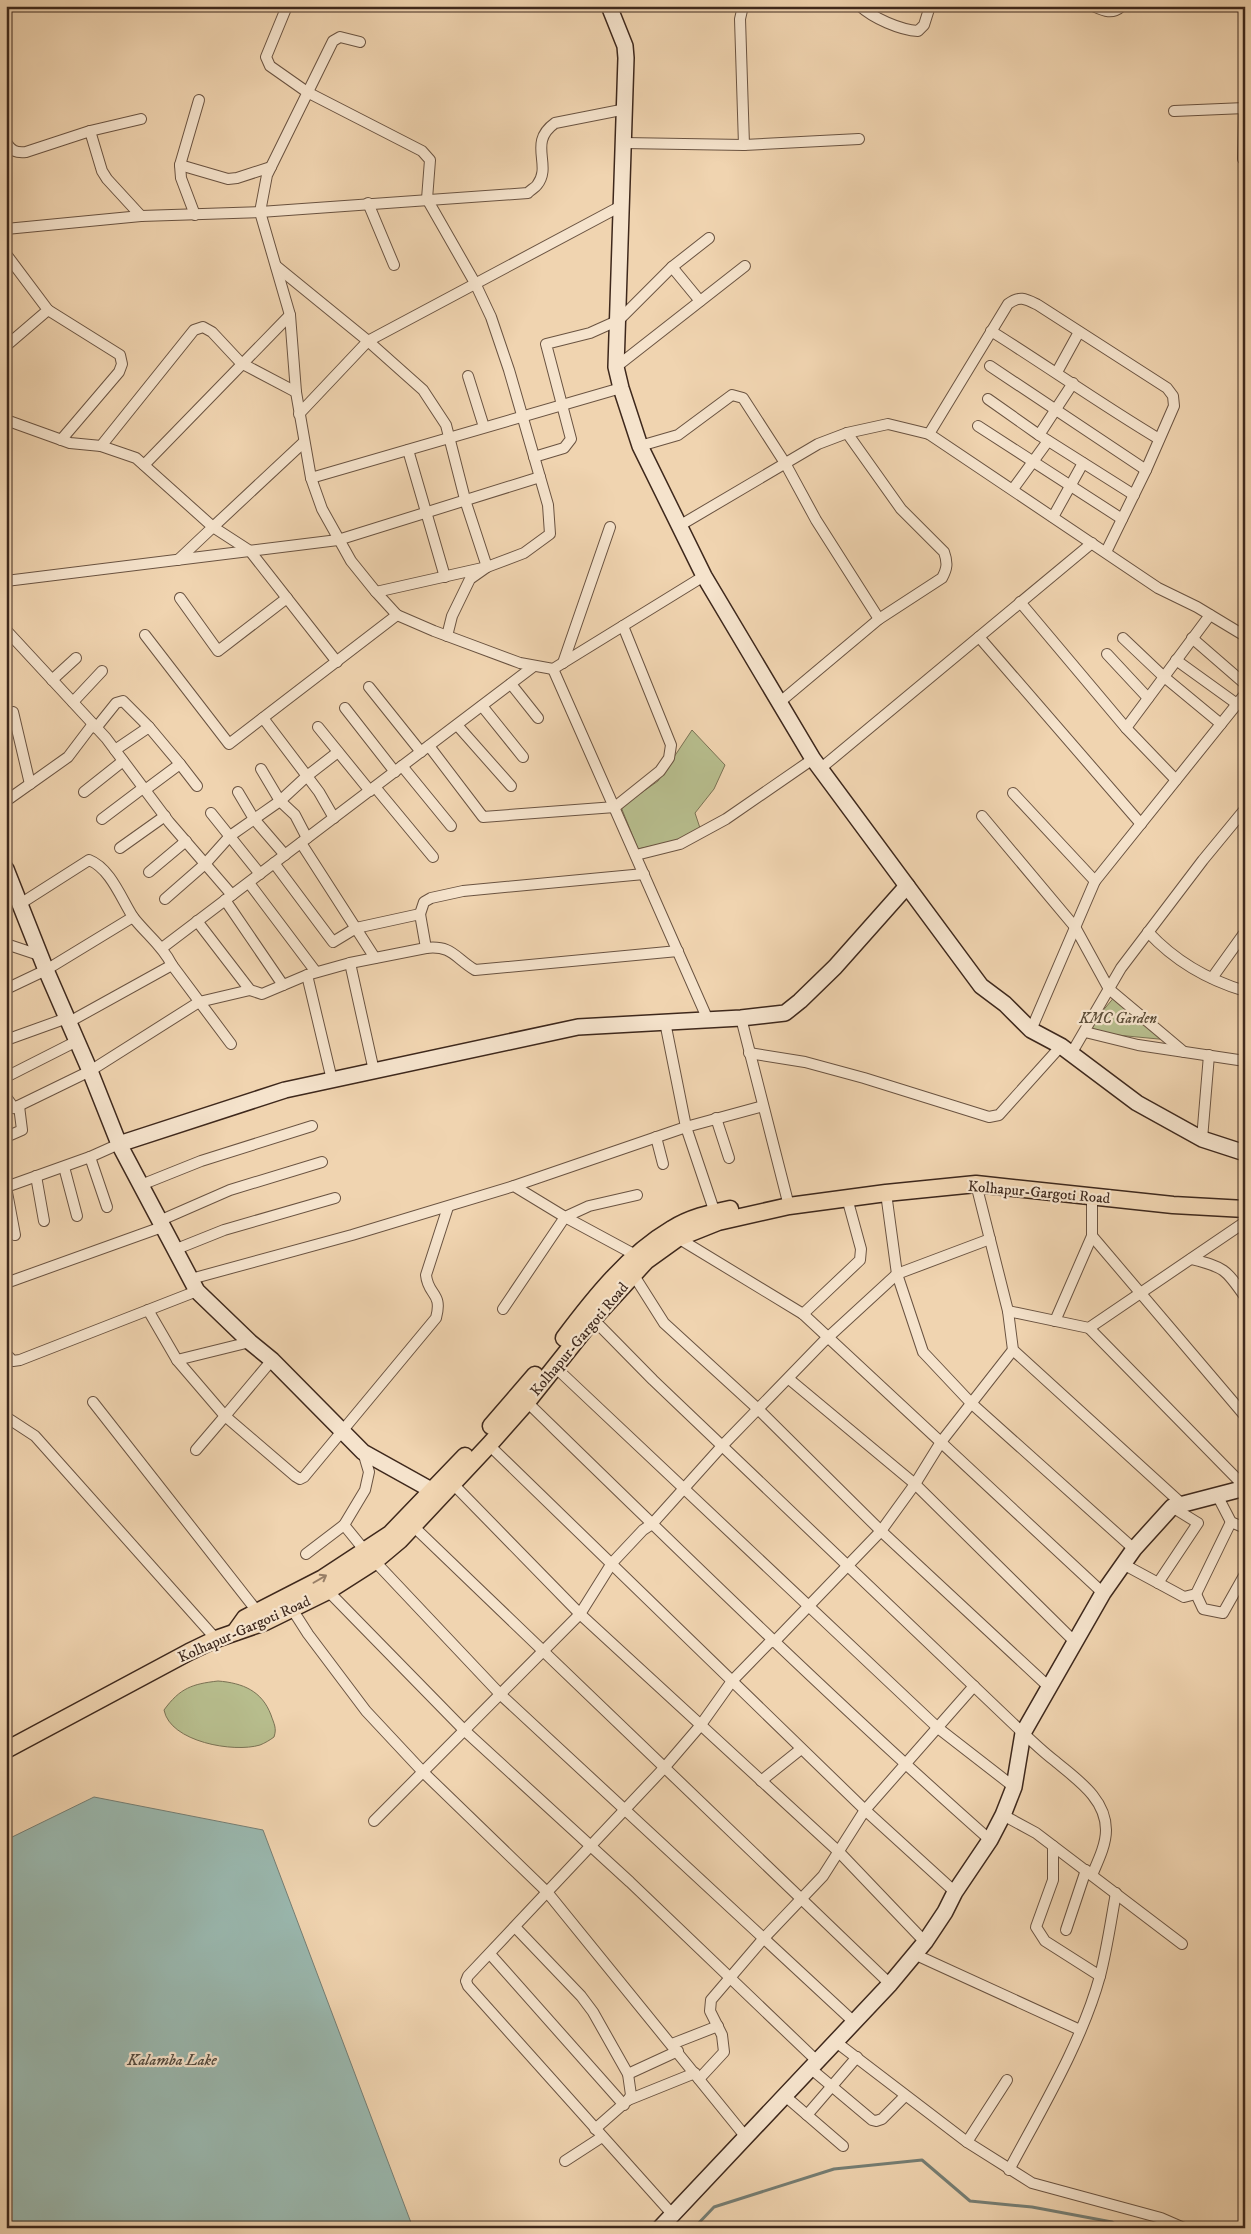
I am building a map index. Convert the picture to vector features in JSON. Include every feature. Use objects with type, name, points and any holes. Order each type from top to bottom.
[{"type":"main road","points":[[261,1617],[288,1598],[371,1556],[433,1491],[535,1375],[581,1316],[673,1227],[788,1202],[908,1180],[966,1175],[1245,1202]]},
{"type":"main road","name":"Kolhapur-Gargoti Road","points":[[788,1202],[847,1198],[886,1192],[976,1184],[1173,1205],[1245,1209]]},
{"type":"main road","name":"Kolhapur-Gargoti Road","points":[[6,1750],[216,1638],[236,1632],[245,1618],[261,1617],[292,1609],[328,1591],[371,1556],[400,1540],[454,1485],[527,1402],[592,1320],[633,1274],[641,1258],[716,1217]]},
{"type":"street","points":[[287,6],[266,57],[270,66],[307,92],[422,151],[430,160],[427,199],[475,283],[490,317],[548,505],[550,534],[524,554],[487,567],[376,592]]},
{"type":"street","points":[[609,6],[625,46],[626,109],[616,367],[640,446],[704,576],[816,764],[981,986],[1005,1004],[1031,1030],[1066,1050],[1136,1103],[1202,1139],[1245,1153]]},
{"type":"street","points":[[742,6],[740,19],[744,145]]},
{"type":"street","points":[[860,6],[866,12],[908,30],[918,30],[924,25],[930,6]]},
{"type":"street","points":[[1093,6],[1108,12],[1116,12],[1122,6]]},
{"type":"street","points":[[360,42],[340,37],[332,41],[271,167],[263,186],[260,212],[290,315],[296,392],[311,478],[322,509],[338,540],[376,592],[397,615],[520,663],[553,669],[704,576]]},
{"type":"street","points":[[195,215],[181,178],[180,165],[198,100]]},
{"type":"street","points":[[1174,111],[1244,108],[1243,159]]},
{"type":"street","points":[[6,229],[141,216],[260,212],[528,192],[538,185],[542,175],[542,136],[546,130],[555,123],[626,109]]},
{"type":"street","points":[[6,142],[11,150],[18,153],[26,152],[90,131],[141,120]]},
{"type":"street","points":[[90,131],[102,171],[107,180],[141,216]]},
{"type":"street","points":[[624,143],[744,145],[859,140]]},
{"type":"street","points":[[180,165],[228,179],[271,167]]},
{"type":"street","points":[[368,203],[394,265]]},
{"type":"street","points":[[299,414],[368,341],[621,206]]},
{"type":"street","points":[[534,457],[564,448],[571,439],[546,344],[590,333],[619,320],[672,267],[709,238]]},
{"type":"street","points":[[6,254],[48,310],[120,355],[122,364],[119,372],[61,440]]},
{"type":"street","points":[[276,266],[368,341],[423,390],[446,424],[466,500],[487,567]]},
{"type":"street","points":[[616,367],[745,266]]},
{"type":"street","points":[[672,267],[700,300]]},
{"type":"street","points":[[929,434],[1008,304],[1015,299],[1024,298],[1038,305],[1167,388],[1173,396],[1174,406],[1146,470],[1106,552]]},
{"type":"street","points":[[6,346],[48,310]]},
{"type":"street","points":[[144,465],[241,363],[290,315]]},
{"type":"street","points":[[101,446],[194,330],[203,327],[212,332],[241,363],[296,392]]},
{"type":"street","points":[[991,331],[1057,372],[1116,414],[1159,439]]},
{"type":"street","points":[[1057,372],[1079,332]]},
{"type":"street","points":[[990,366],[1146,470]]},
{"type":"street","points":[[468,376],[484,427]]},
{"type":"street","points":[[1039,435],[1073,384]]},
{"type":"street","points":[[311,478],[621,388]]},
{"type":"street","points":[[640,446],[678,434],[732,396],[743,398],[785,462],[816,520],[879,619]]},
{"type":"street","points":[[988,399],[1048,441],[1134,495]]},
{"type":"street","points":[[6,420],[70,443],[101,446],[136,458],[213,527],[250,551],[337,662]]},
{"type":"street","points":[[679,526],[818,444],[847,433],[888,424],[929,434],[1158,588],[1245,636]]},
{"type":"street","points":[[978,426],[1122,519]]},
{"type":"street","points":[[780,702],[879,619],[942,578],[947,569],[947,560],[944,552],[901,509],[847,433]]},
{"type":"street","points":[[1013,489],[1048,441]]},
{"type":"street","points":[[178,560],[304,442]]},
{"type":"street","points":[[408,450],[445,577]]},
{"type":"street","points":[[1053,517],[1083,463]]},
{"type":"street","points":[[6,582],[338,540],[540,477]]},
{"type":"street","points":[[563,663],[610,527]]},
{"type":"street","points":[[636,855],[680,844],[726,819],[816,764],[978,637],[1092,543]]},
{"type":"street","points":[[448,636],[452,616],[470,579],[487,567]]},
{"type":"street","points":[[180,598],[218,651],[287,598]]},
{"type":"street","points":[[1020,602],[1126,728],[1176,780]]},
{"type":"street","points":[[145,635],[229,744],[397,615]]},
{"type":"street","points":[[1126,728],[1210,615]]},
{"type":"street","points":[[369,687],[483,817],[615,807],[660,771],[669,758],[671,745],[623,626]]},
{"type":"street","points":[[6,630],[95,726],[205,864],[283,985]]},
{"type":"street","points":[[978,637],[1141,824]]},
{"type":"street","points":[[1123,638],[1163,676],[1221,724]]},
{"type":"street","points":[[1192,638],[1245,684]]},
{"type":"street","points":[[1107,654],[1148,698]]},
{"type":"street","points":[[52,680],[76,658]]},
{"type":"street","points":[[1176,660],[1237,704]]},
{"type":"street","points":[[162,948],[534,666]]},
{"type":"street","points":[[553,669],[708,1020]]},
{"type":"street","points":[[73,702],[102,671]]},
{"type":"street","points":[[511,684],[538,718]]},
{"type":"street","points":[[1031,1030],[1095,881],[1245,694]]},
{"type":"street","points":[[6,801],[68,757],[116,702],[123,701],[149,727],[197,786]]},
{"type":"street","points":[[482,706],[523,757]]},
{"type":"street","points":[[345,708],[451,826]]},
{"type":"street","points":[[13,712],[30,784]]},
{"type":"street","points":[[263,718],[319,792],[334,818]]},
{"type":"street","points":[[457,725],[511,786]]},
{"type":"street","points":[[318,726],[338,752],[432,856]]},
{"type":"street","points":[[115,750],[149,727]]},
{"type":"street","points":[[165,898],[205,864],[230,836],[280,801],[307,776],[338,752]]},
{"type":"street","points":[[84,792],[124,762]]},
{"type":"street","points":[[102,818],[180,764]]},
{"type":"street","points":[[261,770],[280,801],[295,815],[304,841],[375,958]]},
{"type":"street","points":[[238,792],[254,819],[285,855]]},
{"type":"street","points":[[1013,793],[1095,881]]},
{"type":"street","points":[[749,1054],[805,1062],[864,1078],[989,1117],[999,1115],[1085,1032],[1121,968],[1203,860],[1245,809]]},
{"type":"street","points":[[212,813],[260,874]]},
{"type":"street","points":[[120,848],[165,816]]},
{"type":"street","points":[[982,816],[1075,927],[1109,989],[1184,1052]]},
{"type":"street","points":[[149,872],[186,841]]},
{"type":"street","points":[[20,904],[89,860],[98,864],[133,917],[162,948],[172,965],[231,1044]]},
{"type":"street","points":[[274,863],[333,942],[356,928],[420,914]]},
{"type":"street","points":[[6,869],[39,955],[90,1071],[119,1144],[194,1285],[363,1452],[433,1491]]},
{"type":"street","points":[[426,948],[420,914],[424,902],[431,898],[463,891],[644,874]]},
{"type":"street","points":[[248,883],[312,974],[332,1080]]},
{"type":"street","points":[[16,1235],[6,1187],[64,1167],[119,1144],[285,1090],[578,1027],[741,1018],[785,1013],[842,960],[907,886]]},
{"type":"street","points":[[6,989],[46,970],[133,917]]},
{"type":"street","points":[[197,921],[250,990]]},
{"type":"street","points":[[1148,932],[1161,947],[1200,973],[1245,991]]},
{"type":"street","points":[[1212,978],[1245,932]]},
{"type":"street","points":[[6,944],[39,955]]},
{"type":"street","points":[[6,1097],[14,1108],[19,1106],[90,1071],[199,1002],[250,990],[262,994],[312,974],[350,963],[440,946],[451,950],[466,965],[475,970],[678,951]]},
{"type":"street","points":[[350,963],[374,1071]]},
{"type":"street","points":[[6,1040],[68,1020],[172,965]]},
{"type":"street","points":[[741,1018],[788,1202]]},
{"type":"street","points":[[666,1022],[686,1127],[716,1217]]},
{"type":"street","points":[[1085,1032],[1138,1044],[1245,1061]]},
{"type":"street","points":[[6,1077],[77,1041]]},
{"type":"street","points":[[1202,1139],[1209,1056]]},
{"type":"street","points":[[6,1137],[22,1130],[19,1106]]},
{"type":"street","points":[[6,1354],[13,1361],[20,1360],[148,1310],[194,1285],[514,1186],[686,1127],[763,1106]]},
{"type":"street","points":[[716,1118],[729,1158]]},
{"type":"street","points":[[141,1186],[201,1161],[312,1126]]},
{"type":"street","points":[[656,1137],[664,1164]]},
{"type":"street","points":[[90,1157],[107,1207]]},
{"type":"street","points":[[6,1283],[161,1224],[230,1190],[322,1162]]},
{"type":"street","points":[[64,1167],[77,1216]]},
{"type":"street","points":[[36,1176],[44,1221]]},
{"type":"street","points":[[976,1184],[1008,1311],[1013,1350],[1177,1506],[1198,1523],[1158,1583]]},
{"type":"street","points":[[514,1186],[565,1217],[641,1258]]},
{"type":"street","points":[[886,1192],[897,1274],[923,1352],[971,1403],[1134,1549]]},
{"type":"street","points":[[502,1308],[565,1217],[589,1206],[637,1195]]},
{"type":"street","points":[[1055,1321],[1092,1236],[1092,1196]]},
{"type":"street","points":[[174,1250],[224,1230],[335,1198]]},
{"type":"street","points":[[804,1314],[860,1260],[861,1249],[847,1198]]},
{"type":"street","points":[[148,1310],[177,1360],[225,1416],[300,1479],[304,1477],[343,1432],[436,1318],[439,1306],[438,1298],[427,1282],[426,1275],[448,1207]]},
{"type":"street","points":[[1089,1328],[1245,1222]]},
{"type":"street","points":[[1092,1236],[1158,1316],[1245,1416]]},
{"type":"street","points":[[678,1238],[804,1314],[1104,1593]]},
{"type":"street","points":[[374,1820],[580,1614],[612,1562],[643,1530],[652,1524],[722,1446],[828,1337],[897,1274],[990,1239]]},
{"type":"street","points":[[1191,1259],[1217,1265],[1228,1274],[1245,1297]]},
{"type":"street","points":[[633,1274],[664,1323],[758,1409],[881,1531],[1050,1688]]},
{"type":"street","points":[[660,2228],[744,2136],[766,2117],[890,1984],[925,1942],[945,1912],[955,1892],[990,1840],[1003,1815],[1014,1787],[1023,1733],[1104,1593],[1134,1549],[1177,1506],[1245,1487],[1089,1328],[1008,1311]]},
{"type":"street","points":[[592,1320],[847,1566],[1023,1733],[1054,1761],[1075,1776],[1094,1797],[1103,1815],[1106,1831],[1066,1930]]},
{"type":"street","points":[[177,1360],[250,1342]]},
{"type":"street","points":[[673,2215],[598,2133],[468,1986],[466,1981],[468,1976],[591,1848],[664,1768],[700,1726],[732,1681],[769,1643],[775,1641],[881,1531],[915,1484],[941,1442],[1013,1350]]},
{"type":"street","points":[[196,1450],[272,1360]]},
{"type":"street","points":[[555,1367],[938,1728],[1014,1787]]},
{"type":"street","points":[[789,1378],[915,1484],[1076,1643]]},
{"type":"street","points":[[93,1402],[261,1617]]},
{"type":"street","points":[[527,1402],[652,1524],[905,1764],[990,1840]]},
{"type":"street","points":[[7,1419],[35,1436],[216,1638]]},
{"type":"street","points":[[489,1445],[612,1562],[865,1810],[955,1892]]},
{"type":"street","points":[[306,1554],[344,1525],[365,1490],[369,1472],[363,1452]]},
{"type":"street","points":[[454,1485],[580,1614],[700,1726],[840,1852],[925,1942]]},
{"type":"street","points":[[1217,1495],[1231,1522],[1245,1528]]},
{"type":"street","points":[[1196,1594],[1231,1522]]},
{"type":"street","points":[[344,1525],[500,1694],[854,2022]]},
{"type":"street","points":[[413,1526],[890,1984]]},
{"type":"street","points":[[1123,1564],[1184,1597],[1196,1594]]},
{"type":"street","points":[[1196,1594],[1203,1609],[1223,1613],[1245,1574]]},
{"type":"street","points":[[328,1591],[464,1730],[730,1977],[832,2086],[872,2120],[876,2121],[882,2119],[905,2096]]},
{"type":"street","points":[[292,1609],[308,1634],[366,1711],[423,1772],[547,1892],[675,2047],[744,2136]]},
{"type":"street","points":[[626,2103],[697,2076],[724,2052],[722,2035],[710,2011],[709,2004],[764,1938],[823,1876],[865,1810],[974,1686]]},
{"type":"street","points":[[761,1781],[801,1748]]},
{"type":"street","points":[[1003,1815],[1036,1832],[1182,1944]]},
{"type":"street","points":[[1053,1846],[1053,1880],[1036,1927],[1045,1941],[1100,1976]]},
{"type":"street","points":[[1009,2170],[1049,2096],[1080,2030],[1100,1976],[1116,1893]]},
{"type":"street","points":[[515,1927],[581,1996],[593,2012],[628,2074],[631,2095],[626,2103],[598,2133],[565,2161]]},
{"type":"street","points":[[490,1954],[626,2103]]},
{"type":"street","points":[[914,1954],[1080,2030]]},
{"type":"street","points":[[628,2074],[675,2047],[718,2026]]},
{"type":"street","points":[[836,2042],[967,2142],[1032,2183],[1161,2218],[1184,2228]]},
{"type":"street","points":[[807,2116],[857,2058]]},
{"type":"street","points":[[967,2142],[1007,2080]]},
{"type":"street","points":[[785,2096],[842,2146]]},
{"type":"green space","points":[[692,730],[725,765],[714,789],[695,813],[700,828],[679,840],[638,849],[621,807],[658,781]]},
{"type":"green space","name":"KMC Garden","points":[[1116,995],[1169,1040],[1085,1032]]},
{"type":"green space","points":[[218,1681],[243,1686],[257,1694],[271,1715],[275,1728],[274,1737],[260,1745],[249,1747],[220,1746],[190,1737],[178,1730],[169,1721],[164,1710],[181,1692],[187,1688]]},
{"type":"water","name":"Kalamba Lake","points":[[94,1797],[263,1830],[413,2228],[6,2228],[6,1840]]},
{"type":"waterway","points":[[694,2228],[714,2207],[834,2169],[922,2160],[970,2201],[1032,2207],[1112,2222],[1120,2228]]}]
